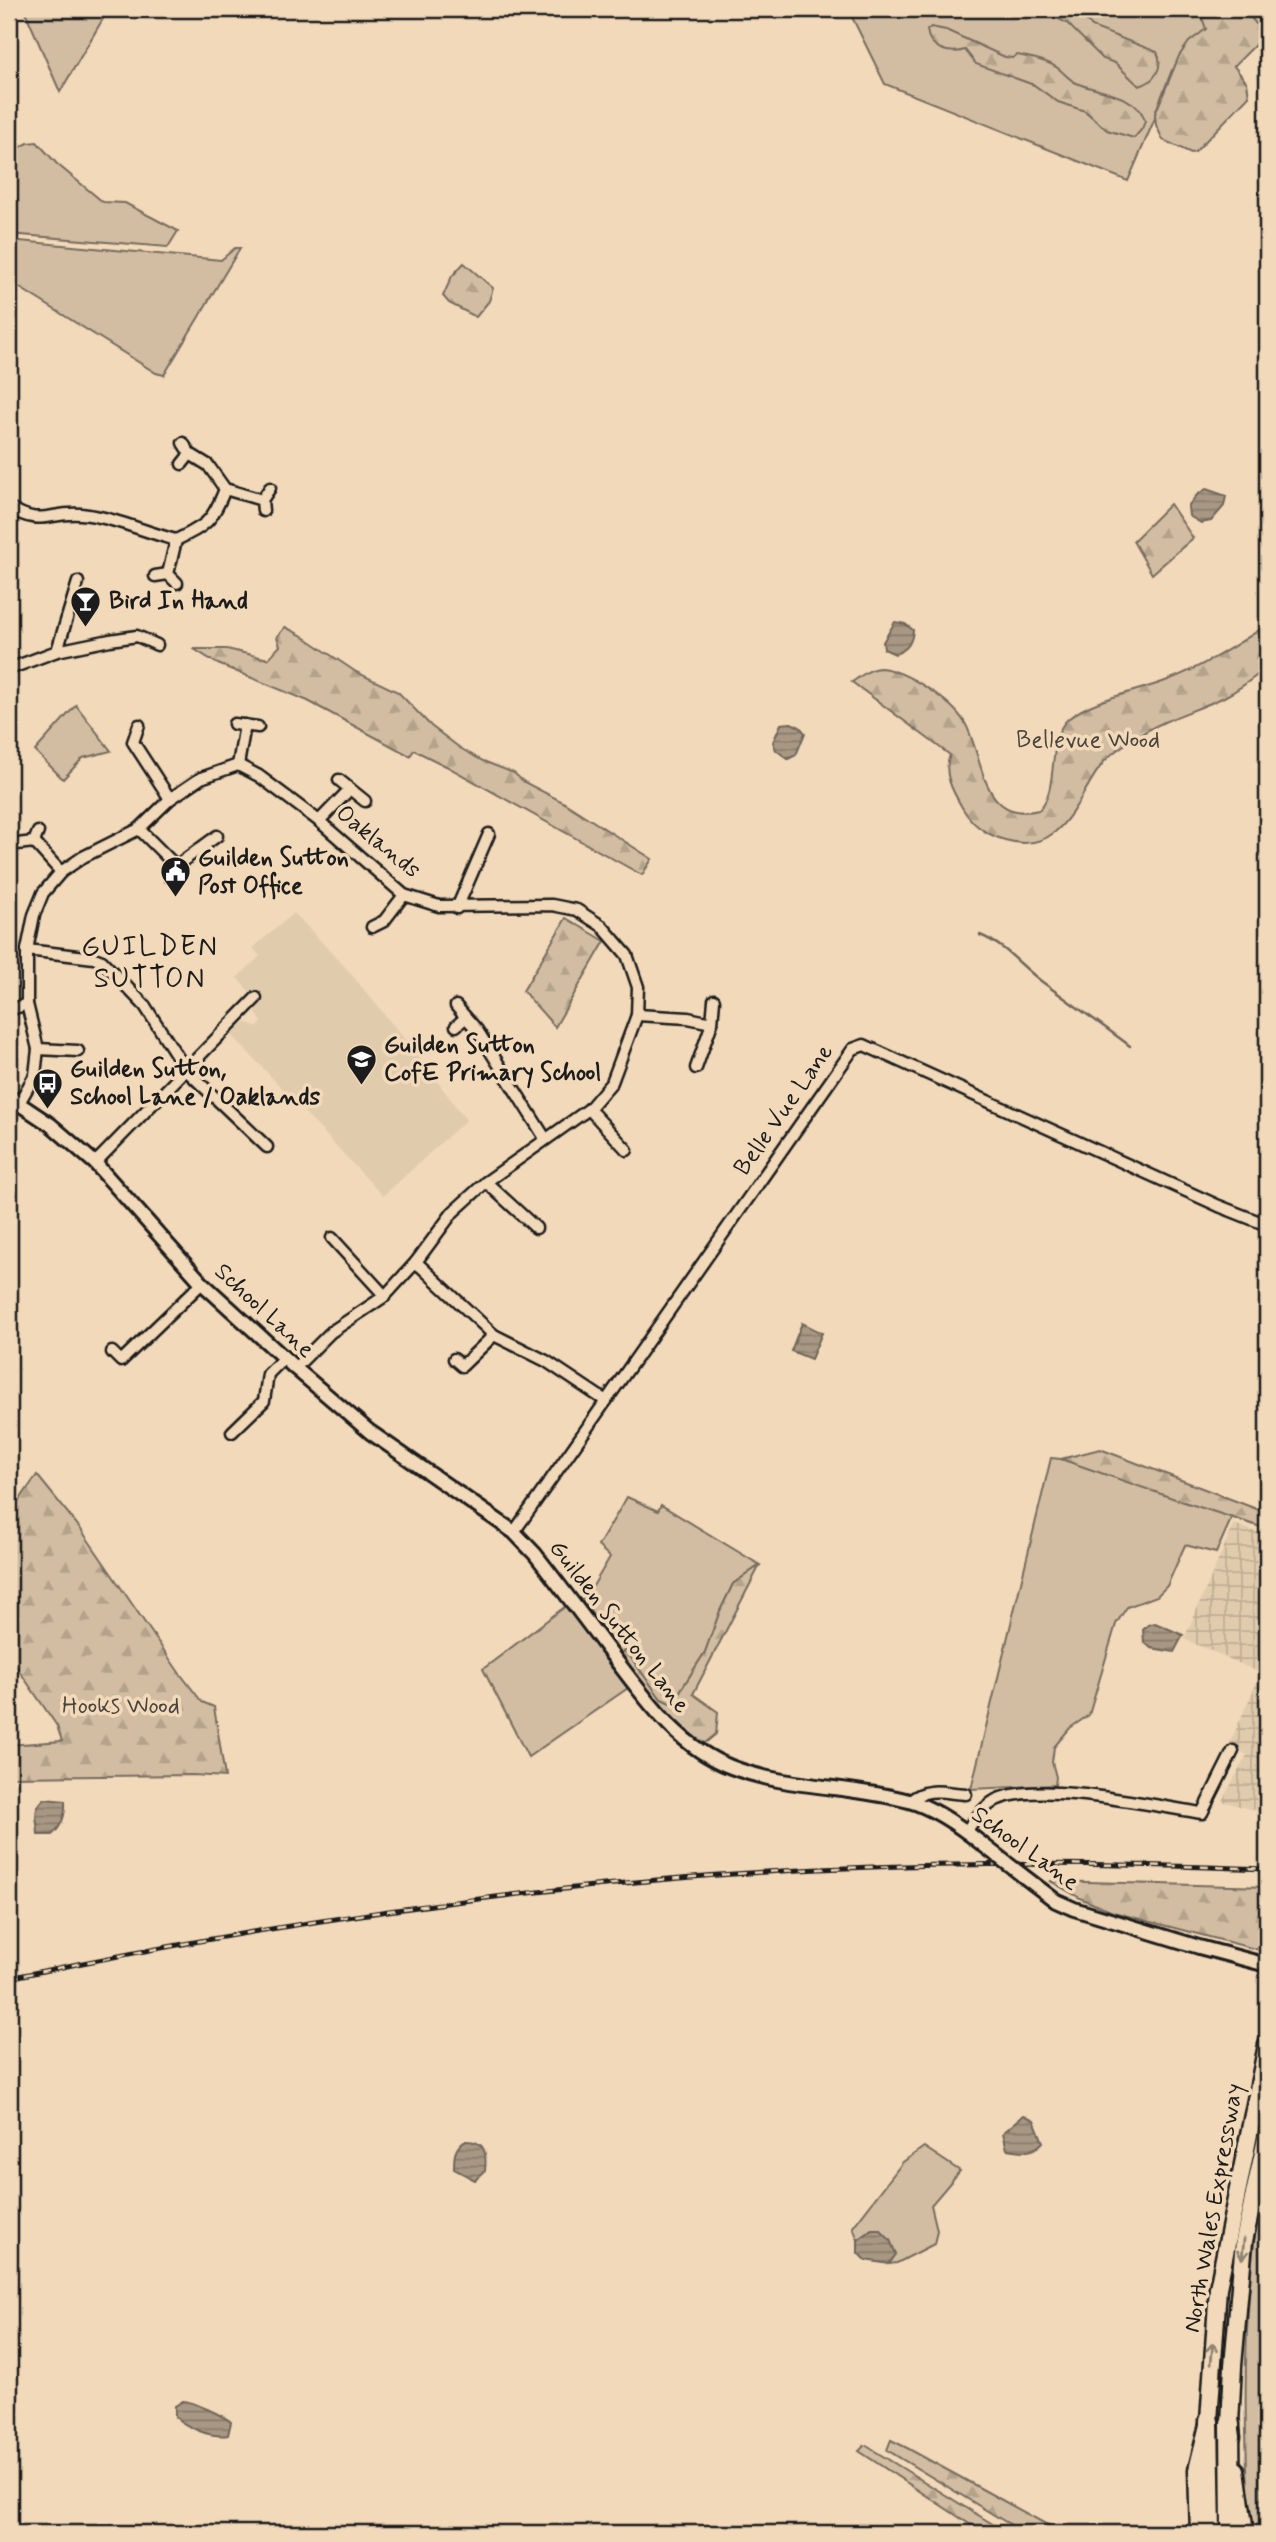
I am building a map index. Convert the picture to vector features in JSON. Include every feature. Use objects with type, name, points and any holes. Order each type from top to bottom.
[{"type":"highway","name":"North Wales Expressway","points":[[1199,2533],[1197,2470],[1209,2421],[1218,2288],[1267,2045]]},
{"type":"highway","name":"North Wales Expressway","points":[[1245,2533],[1230,2424],[1244,2241],[1267,2134]]},
{"type":"highway","points":[[1209,2421],[1211,2533]]},
{"type":"highway","points":[[1230,2424],[1231,2533]]},
{"type":"street","points":[[183,443],[190,454],[208,465],[225,489],[262,505],[270,488]]},
{"type":"street","points":[[182,464],[190,454]]},
{"type":"street","points":[[9,506],[22,516],[40,519],[80,514],[176,540],[202,527],[216,513],[225,489]]},
{"type":"street","points":[[168,574],[176,540]]},
{"type":"street","points":[[155,576],[168,574]]},
{"type":"street","points":[[168,574],[177,583]]},
{"type":"street","points":[[57,651],[78,582]]},
{"type":"street","points":[[9,668],[57,651],[137,636],[157,645]]},
{"type":"street","points":[[14,1100],[35,1075],[38,1049],[27,1004],[27,950],[34,915],[43,893],[61,872],[83,857],[139,829],[170,799],[201,778],[238,765],[240,724],[258,727]]},
{"type":"street","points":[[139,726],[133,742],[170,799]]},
{"type":"street","name":"Oaklands","points":[[238,765],[259,776],[319,821],[404,895],[439,906],[457,908],[552,905],[577,910],[603,926],[627,955],[638,987],[637,1015],[612,1083],[589,1109],[486,1182],[453,1212],[416,1262],[385,1296],[331,1332],[295,1368]]},
{"type":"street","points":[[339,780],[365,802]]},
{"type":"street","points":[[319,821],[350,789]]},
{"type":"street","points":[[139,829],[176,866]]},
{"type":"street","points":[[457,908],[489,834]]},
{"type":"street","points":[[170,877],[176,866],[217,836]]},
{"type":"street","points":[[18,844],[36,837],[61,872]]},
{"type":"street","points":[[372,927],[386,924],[404,895]]},
{"type":"street","points":[[27,950],[102,961],[145,1006],[186,1070],[267,1147]]},
{"type":"street","points":[[95,1163],[256,998]]},
{"type":"street","points":[[696,1068],[712,1023],[714,1000]]},
{"type":"street","points":[[9,1010],[27,1004]]},
{"type":"street","points":[[456,1006],[477,1030],[545,1138]]},
{"type":"street","points":[[637,1015],[688,1018],[712,1023]]},
{"type":"street","points":[[456,1026],[465,1018]]},
{"type":"street","name":"Belle Vue Lane","points":[[514,1532],[853,1049],[864,1045],[1267,1225]]},
{"type":"street","points":[[38,1049],[71,1054]]},
{"type":"street","name":"School Lane","points":[[14,1100],[51,1125],[95,1163],[202,1283],[295,1368],[370,1432],[514,1532]]},
{"type":"street","points":[[589,1109],[616,1146],[627,1150]]},
{"type":"street","points":[[486,1182],[531,1222]]},
{"type":"street","points":[[332,1239],[385,1296]]},
{"type":"street","points":[[416,1262],[494,1335],[546,1361],[606,1401]]},
{"type":"street","points":[[112,1352],[121,1361],[202,1283]]},
{"type":"street","points":[[454,1359],[462,1366],[494,1335]]},
{"type":"street","points":[[232,1432],[246,1411],[264,1401],[268,1374],[284,1358]]},
{"type":"street","name":"Guilden Sutton Lane","points":[[514,1532],[535,1554],[652,1707],[680,1737],[728,1766]]},
{"type":"street","points":[[966,1831],[993,1802],[1026,1794],[1092,1796],[1202,1813],[1233,1751]]},
{"type":"street","name":"School Lane","points":[[728,1766],[782,1782],[851,1790],[910,1801],[966,1831],[1056,1901],[1074,1909],[1199,1947],[1267,1965]]},
{"type":"street","name":"School Lane","points":[[910,1801],[928,1791],[965,1794]]},
{"type":"shaded area","points":[[1206,489],[1226,496],[1224,506],[1211,521],[1201,523],[1189,516],[1188,506]]},
{"type":"shaded area","points":[[895,622],[905,624],[913,630],[908,645],[895,654],[884,649],[883,642]]},
{"type":"shaded area","points":[[791,723],[805,733],[796,755],[788,759],[776,750],[773,742],[781,724]]},
{"type":"shaded area","name":"Guilden Sutton CofE Primary School","points":[[294,913],[347,969],[416,1053],[466,1120],[383,1196],[230,1033],[239,1024],[248,1023],[258,1027],[262,1022],[256,1013],[258,1001],[237,978],[260,956],[253,948]]},
{"type":"shaded area","points":[[802,1323],[822,1333],[811,1359],[791,1351]]},
{"type":"shaded area","points":[[1234,1524],[1267,1536],[1267,1814],[1222,1801],[1247,1755],[1229,1745],[1261,1673],[1184,1639]]},
{"type":"shaded area","points":[[1155,1623],[1183,1635],[1174,1652],[1151,1648],[1144,1642],[1143,1630]]},
{"type":"shaded area","points":[[44,1799],[65,1801],[63,1820],[52,1835],[38,1835],[36,1812]]},
{"type":"shaded area","points":[[1024,2115],[1034,2120],[1043,2142],[1031,2150],[1007,2149],[1003,2133]]},
{"type":"shaded area","points":[[464,2141],[480,2145],[485,2153],[485,2171],[475,2180],[454,2169],[455,2153]]},
{"type":"shaded area","points":[[872,2230],[880,2230],[890,2240],[896,2254],[889,2264],[865,2260],[858,2253],[858,2240]]},
{"type":"shaded area","points":[[183,2401],[208,2409],[231,2422],[228,2435],[207,2434],[180,2421],[175,2417],[175,2406]]},
{"type":"green space","points":[[24,9],[75,9],[104,17],[60,92]]},
{"type":"green space","points":[[848,9],[1267,9],[1267,33],[1258,42],[1172,70],[1128,181],[885,84]]},
{"type":"green space","points":[[1038,9],[1077,9],[1092,27],[1157,52],[1157,73],[1150,81],[1139,86],[1115,63],[1103,59],[1067,23]]},
{"type":"green space","points":[[1199,9],[1237,10],[1251,17],[1264,36],[1234,66],[1247,83],[1249,96],[1191,153],[1163,140],[1156,125],[1155,114],[1179,56],[1189,42],[1206,29]]},
{"type":"green space","points":[[931,27],[946,30],[1005,57],[1012,58],[1017,55],[1044,61],[1076,83],[1126,99],[1141,112],[1145,121],[1142,129],[1134,138],[1107,130],[1085,111],[1058,102],[1034,85],[976,64],[965,50],[953,52],[941,49],[929,37],[927,30]]},
{"type":"green space","points":[[37,142],[57,164],[103,202],[125,203],[178,231],[168,247],[9,234],[9,153],[28,143]]},
{"type":"green space","points":[[9,240],[221,260],[235,248],[240,248],[164,375],[156,373],[9,281]]},
{"type":"green space","points":[[464,263],[493,288],[489,301],[476,317],[449,303],[443,296],[452,276]]},
{"type":"green space","points":[[1170,504],[1193,538],[1152,574],[1133,541]]},
{"type":"green space","name":"Bellevue Wood","points":[[1267,625],[1267,667],[1230,694],[1158,725],[1119,748],[1103,763],[1066,821],[1055,832],[1041,840],[1025,843],[998,838],[975,824],[963,809],[950,782],[947,769],[950,755],[852,682],[869,671],[881,668],[892,670],[928,688],[959,714],[965,723],[987,784],[995,797],[1005,807],[1020,812],[1039,810],[1049,790],[1057,738],[1068,719],[1090,706],[1194,669]]},
{"type":"green space","points":[[285,627],[356,672],[398,692],[431,726],[460,748],[483,761],[514,773],[524,782],[563,802],[652,859],[642,875],[446,766],[414,750],[410,756],[308,701],[218,664],[194,649],[227,649],[268,659],[280,646],[277,637]]},
{"type":"green space","points":[[76,705],[111,751],[83,758],[63,779],[35,751]]},
{"type":"green space","points":[[566,918],[605,941],[555,1027],[523,991]]},
{"type":"green space","points":[[1100,1449],[1267,1513],[1267,1529],[1061,1459]]},
{"type":"green space","points":[[1051,1458],[1061,1459],[1232,1517],[1216,1553],[1185,1545],[1167,1586],[1157,1596],[1127,1607],[1116,1624],[1089,1715],[1070,1728],[1054,1747],[1052,1762],[1055,1785],[971,1789]]},
{"type":"green space","name":"Hooks Wood","points":[[37,1475],[80,1528],[178,1671],[202,1702],[214,1707],[225,1777],[9,1777],[9,1745],[62,1741],[57,1726],[9,1656],[9,1515]]},
{"type":"green space","points":[[627,1497],[658,1511],[661,1505],[760,1565],[733,1584],[705,1652],[672,1704],[661,1699],[626,1651],[620,1653],[582,1600],[610,1557],[598,1546]]},
{"type":"green space","points":[[760,1565],[693,1694],[718,1712],[716,1734],[705,1743],[691,1736],[667,1716],[620,1653],[626,1651],[661,1699],[672,1704],[705,1652],[733,1584]]},
{"type":"green space","points":[[566,1606],[628,1688],[528,1757],[483,1669]]},
{"type":"green space","points":[[1050,1881],[1267,1887],[1267,1952],[1113,1912]]},
{"type":"green space","points":[[924,2147],[960,2171],[931,2205],[937,2230],[934,2244],[897,2263],[889,2264],[896,2254],[880,2230],[872,2230],[858,2240],[853,2227],[903,2162]]},
{"type":"green space","points":[[1267,2160],[1267,2236],[1259,2363],[1263,2533],[1252,2533],[1246,2432],[1247,2329],[1256,2227]]},
{"type":"green space","points":[[891,2440],[1062,2533],[1024,2533],[887,2450]]},
{"type":"green space","points":[[865,2445],[1007,2533],[983,2533],[859,2451]]},
{"type":"waterway","points":[[980,935],[1005,950],[1041,981],[1130,1046]]},
{"type":"railway","points":[[9,1978],[170,1946],[332,1919],[494,1897],[657,1880],[809,1870],[962,1865],[1267,1869]]},
{"type":"place","name":"Bird In Hand","points":[[86,628]]},
{"type":"place","name":"Guilden Sutton Post Office","points":[[175,899]]},
{"type":"place","name":"Guilden Sutton CofE Primary School","points":[[361,1086]]},
{"type":"place","name":"Guilden Sutton, School Lane / Oaklands","points":[[47,1110]]},
{"type":"district","name":"GUILDEN SUTTON","points":[[150,963]]}]
